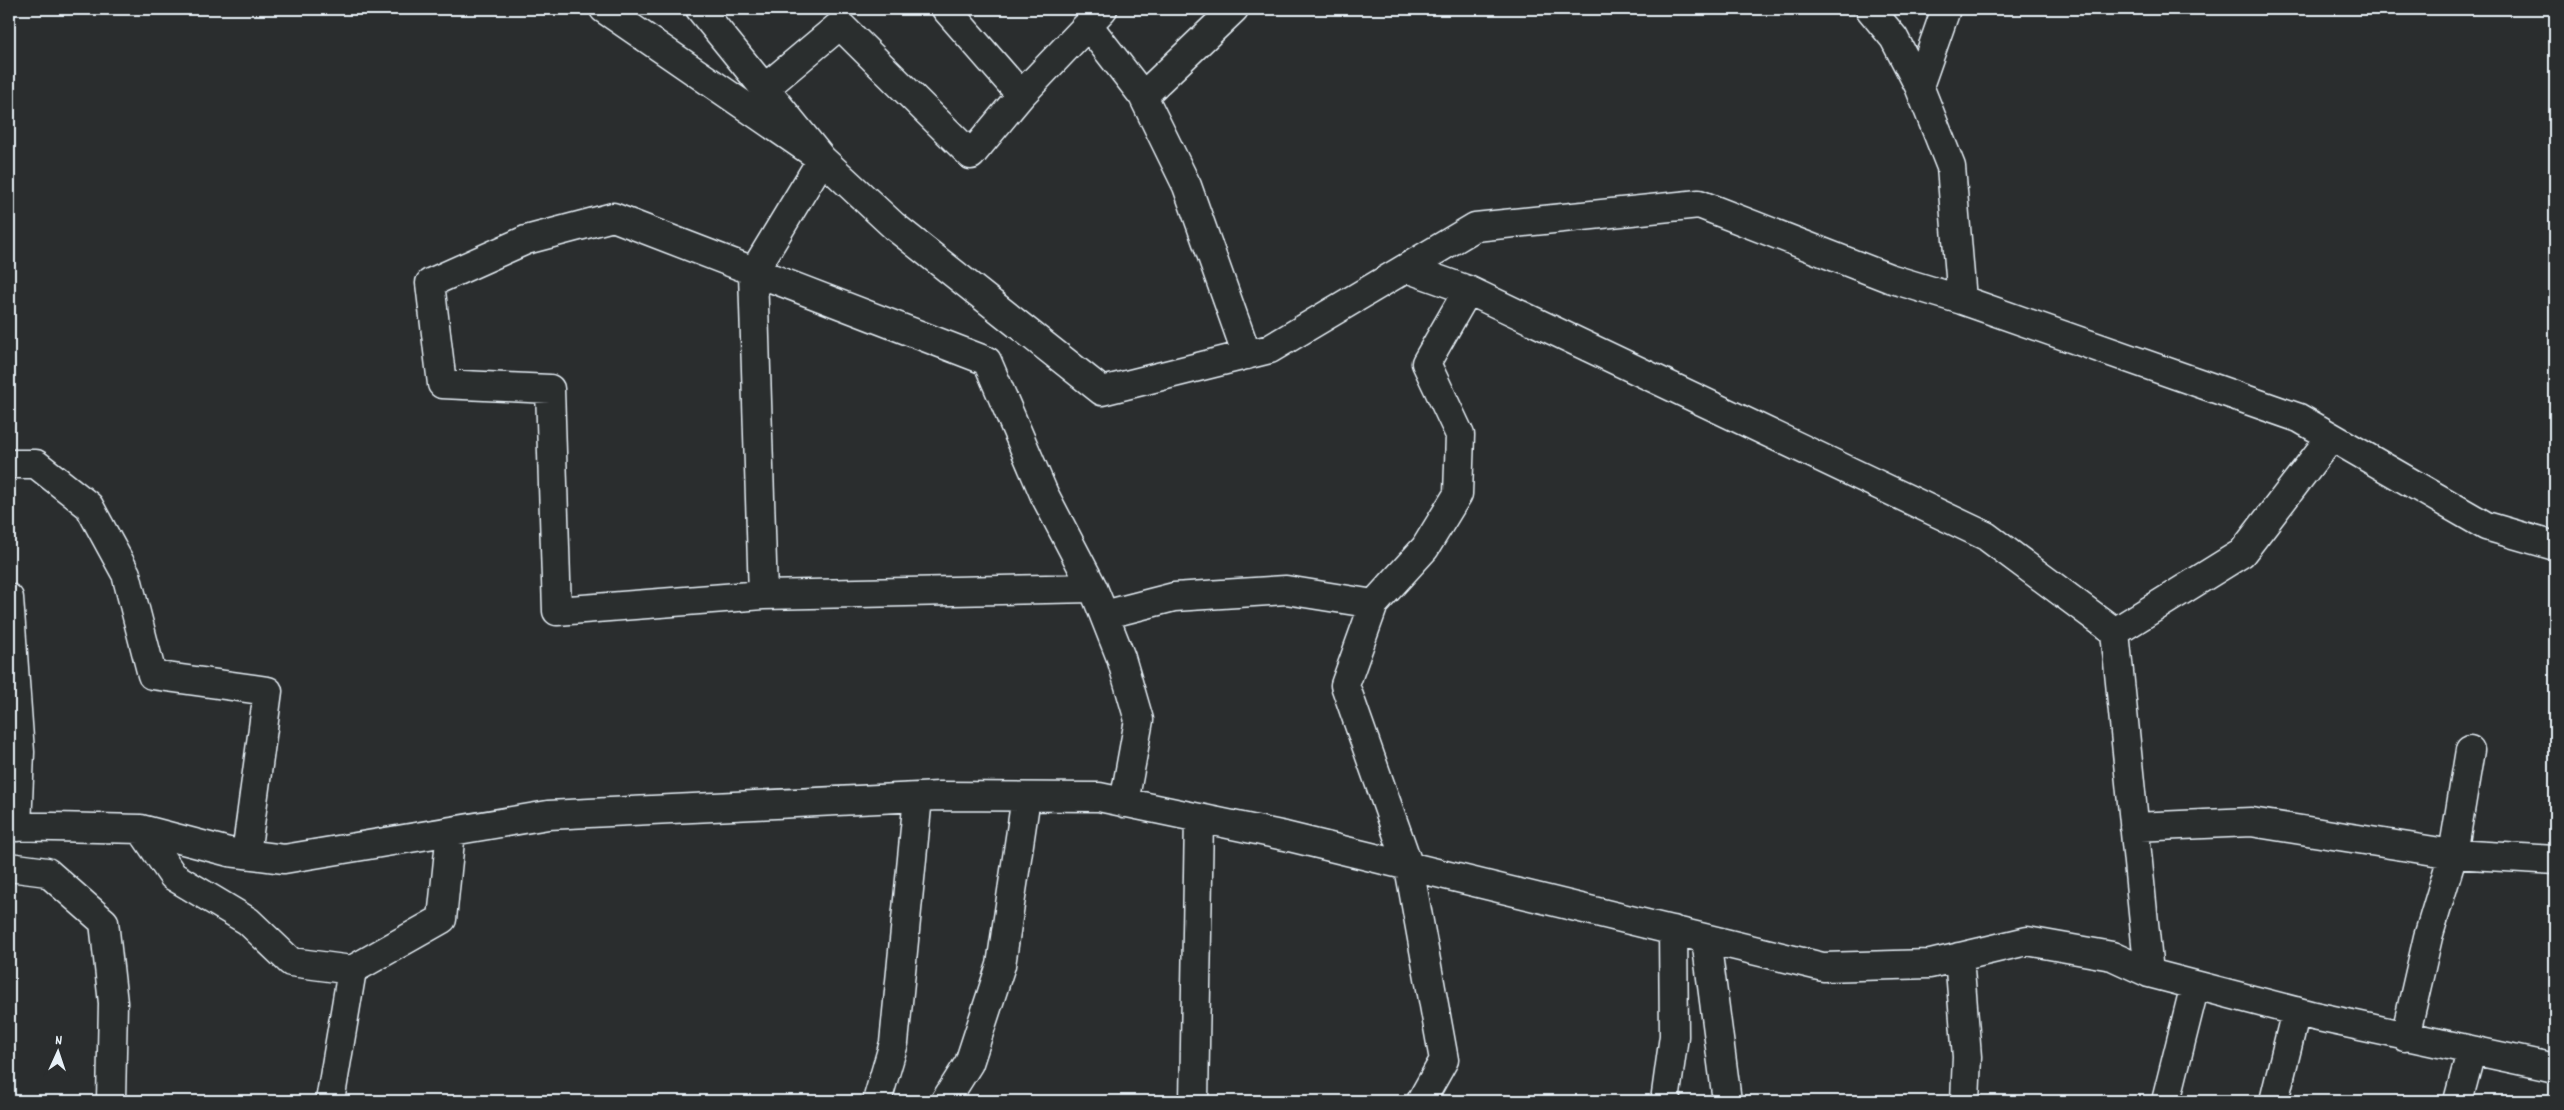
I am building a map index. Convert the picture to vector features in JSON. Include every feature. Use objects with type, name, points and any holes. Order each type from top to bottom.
[{"type":"street","points":[[604,9],[822,159]]},
{"type":"street","points":[[700,9],[822,159],[894,226],[1102,391],[1270,349],[1475,226],[1699,204],[1889,278],[1962,300],[2299,418],[2486,526],[2555,546]]},
{"type":"street","points":[[946,9],[1021,94]]},
{"type":"street","points":[[1143,96],[1234,9]]},
{"type":"street","points":[[1870,9],[1894,38],[1919,86],[1951,167],[1962,300]]},
{"type":"street","points":[[1919,86],[1946,9]]},
{"type":"street","points":[[765,88],[840,25],[971,155],[1021,94],[1095,17],[1143,96],[1187,186],[1248,355]]},
{"type":"street","points":[[763,595],[753,272],[822,159]]},
{"type":"street","points":[[1093,588],[763,595],[557,611],[550,389],[442,384],[430,283],[526,240],[613,217],[987,361],[1044,494],[1093,588],[1121,658],[1139,720],[1124,803]]},
{"type":"street","points":[[1406,268],[1468,290],[1986,536],[2115,632],[2148,973]]},
{"type":"street","points":[[1420,1101],[1444,1060],[1409,866],[1345,685],[1374,604],[1426,548],[1458,494],[1460,435],[1426,363],[1468,290]]},
{"type":"street","points":[[2115,632],[2242,552],[2331,437]]},
{"type":"street","points":[[9,464],[36,464],[89,506],[126,574],[152,675],[268,691],[246,854]]},
{"type":"street","points":[[1104,615],[1174,597],[1286,590],[1374,604]]},
{"type":"street","points":[[9,598],[20,752],[13,826],[141,829],[246,854],[284,859],[548,816],[918,797],[1099,798],[1285,836],[1822,967],[1930,964],[2027,941],[2112,956],[2148,973],[2296,1011],[2471,1052],[2555,1068]]},
{"type":"street","points":[[2405,1037],[2428,937],[2453,854],[2470,750]]},
{"type":"street","points":[[876,1101],[894,1043],[918,797]]},
{"type":"street","points":[[945,1101],[968,1063],[1000,965],[1026,797]]},
{"type":"street","points":[[1194,1101],[1198,818]]},
{"type":"street","points":[[2134,827],[2251,822],[2453,854],[2555,860]]},
{"type":"street","points":[[141,829],[173,876],[248,920],[291,962],[352,970],[442,920],[451,832]]},
{"type":"street","points":[[9,867],[47,872],[104,922],[113,1003],[111,1101]]},
{"type":"street","points":[[1665,1101],[1674,1036],[1672,930]]},
{"type":"street","points":[[1706,939],[1727,1101]]},
{"type":"street","points":[[1959,957],[1967,1058],[1965,1101]]},
{"type":"street","points":[[330,1101],[352,970]]},
{"type":"street","points":[[2166,1101],[2195,985]]},
{"type":"street","points":[[2274,1101],[2296,1011]]},
{"type":"street","points":[[2458,1101],[2471,1052]]}]
